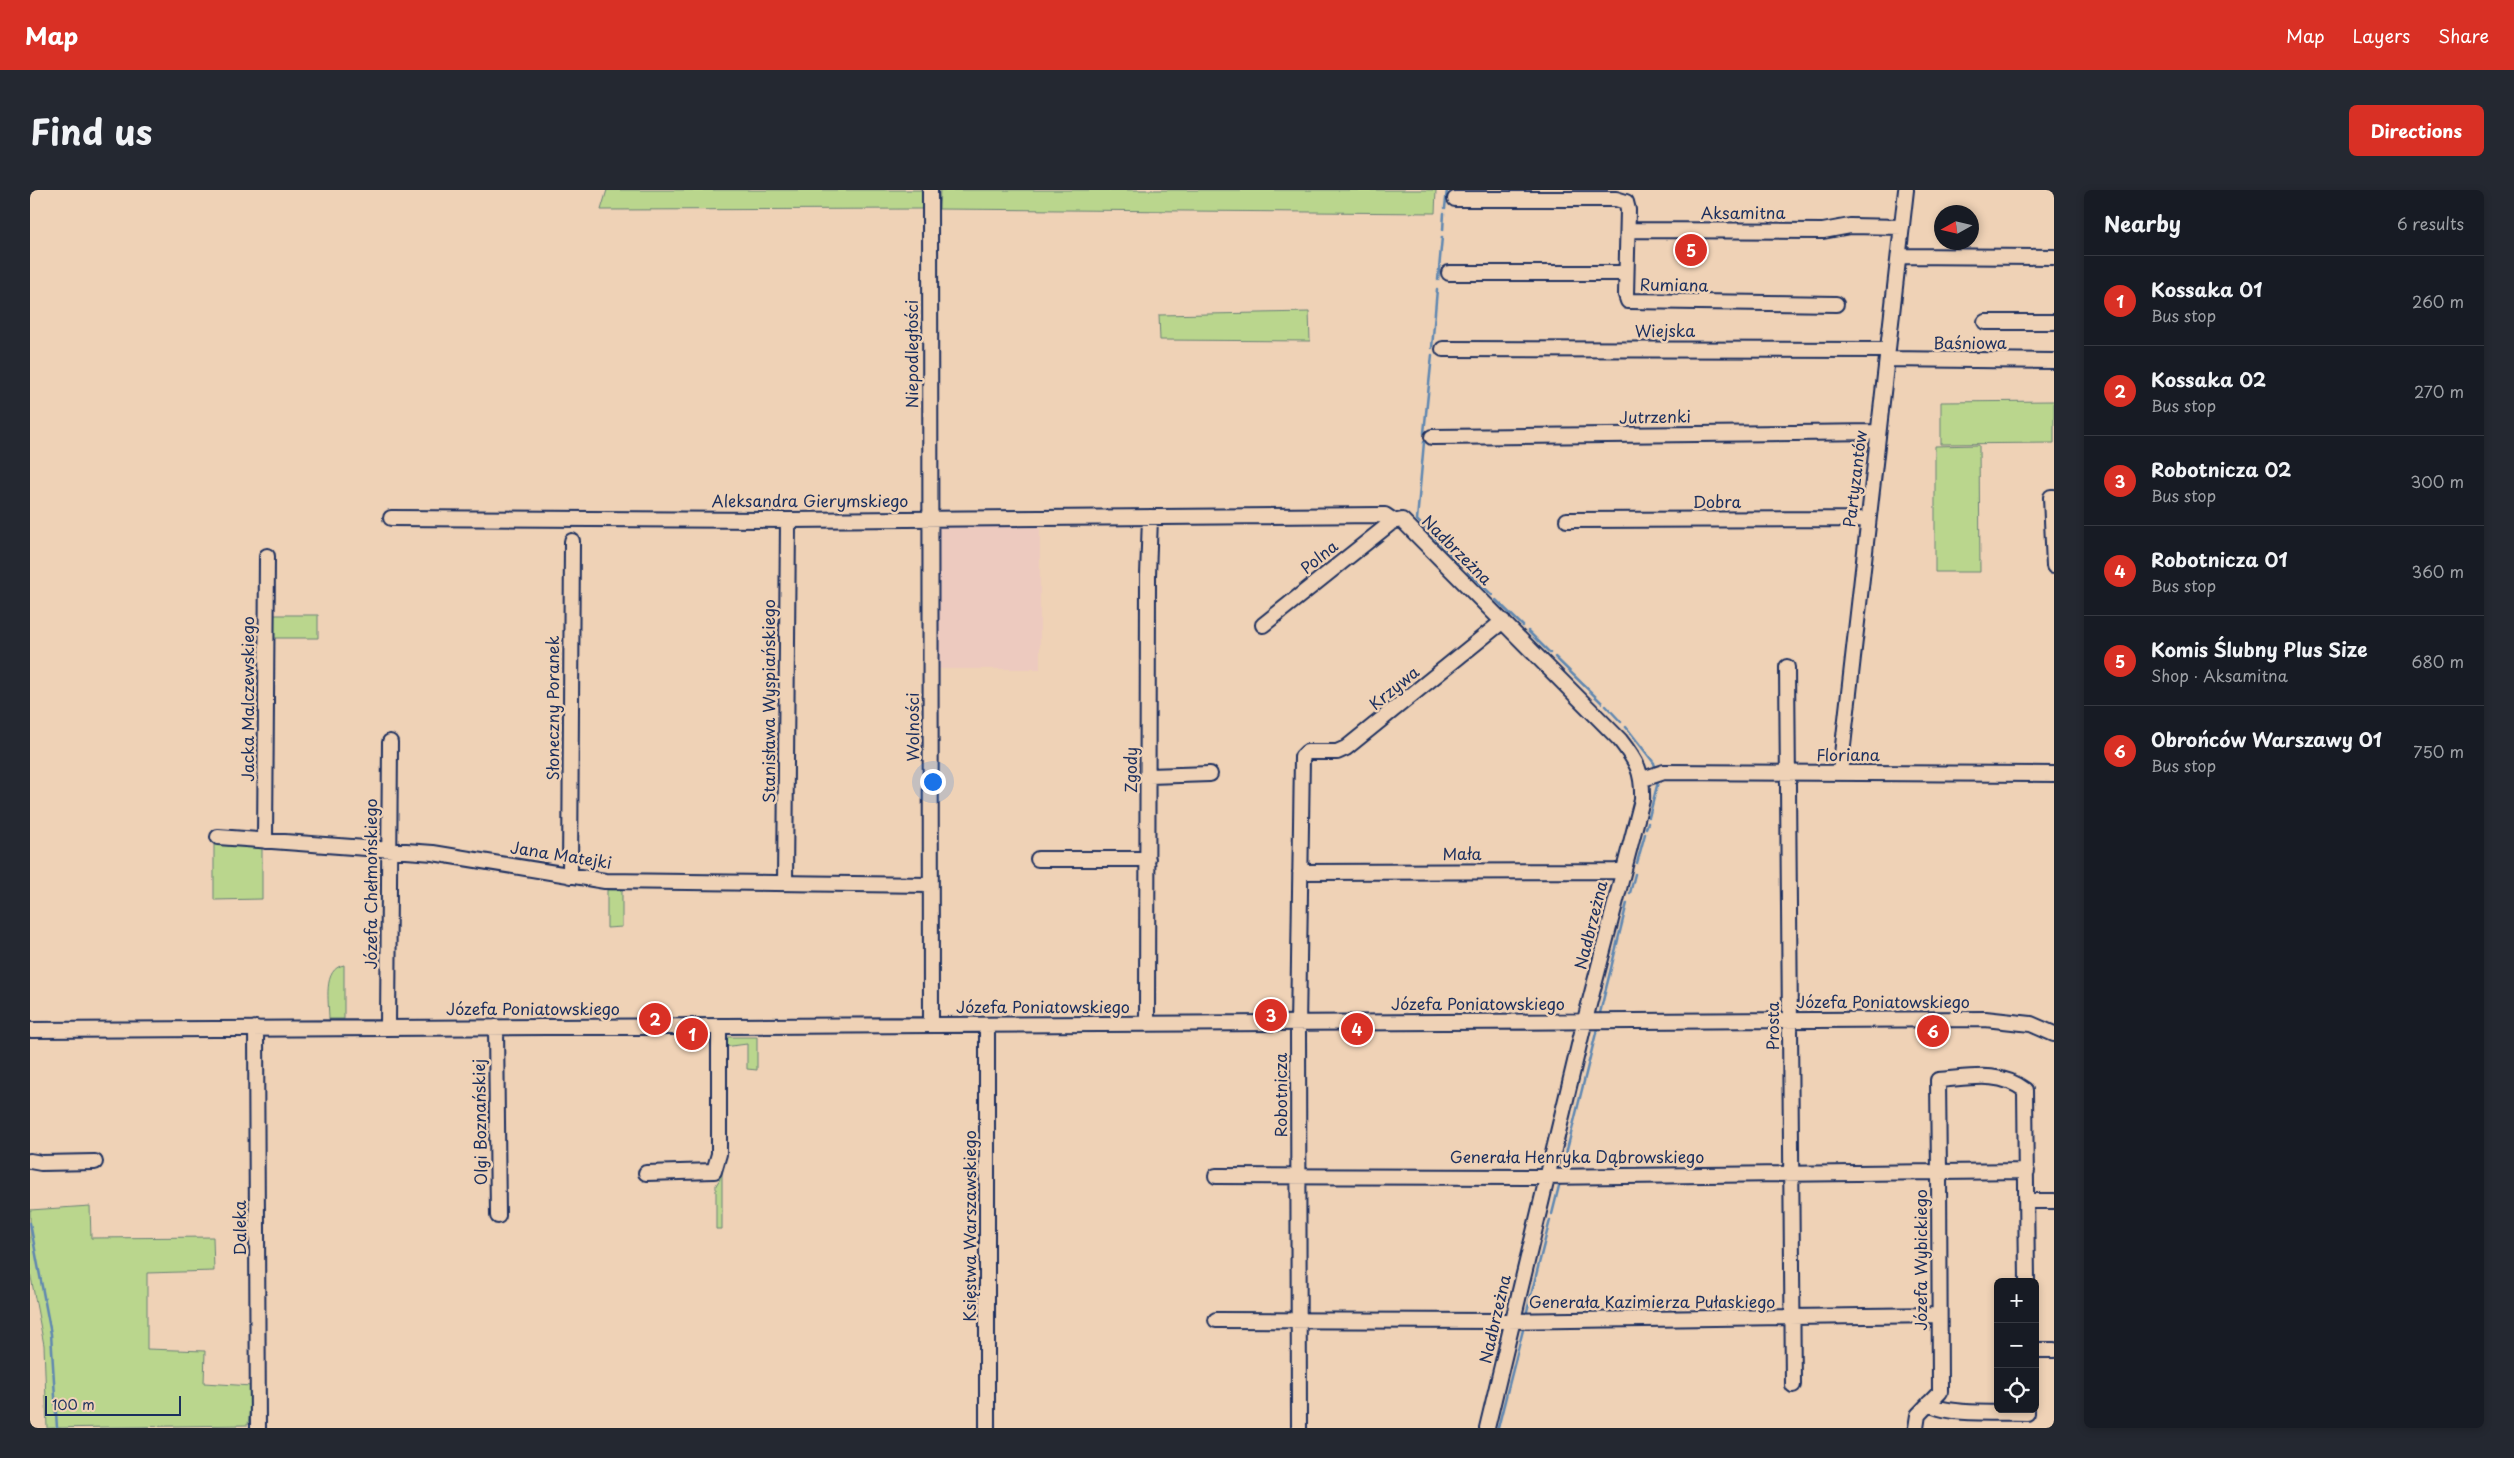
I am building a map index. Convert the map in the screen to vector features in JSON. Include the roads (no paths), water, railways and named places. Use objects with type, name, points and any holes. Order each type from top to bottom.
[{"type":"street","name":"Niepodległości","points":[[930,190],[930,518]]},
{"type":"street","name":"Partyzantów","points":[[1840,772],[1906,190]]},
{"type":"street","points":[[1455,199],[1616,199],[1626,202],[1628,230],[1626,273]]},
{"type":"street","name":"Aksamitna","points":[[1628,230],[1823,231],[1850,226],[1902,227]]},
{"type":"street","points":[[1899,256],[2054,257]]},
{"type":"street","name":"Rumiana","points":[[1449,273],[1626,273],[1628,301],[1636,303],[1836,304]]},
{"type":"street","points":[[1985,322],[2054,322]]},
{"type":"street","name":"Wiejska","points":[[1442,350],[1887,354]]},
{"type":"street","name":"Baśniowa","points":[[1887,354],[2054,361]]},
{"type":"street","name":"Jutrzenki","points":[[1432,437],[1878,432]]},
{"type":"street","points":[[2054,497],[2051,497],[2054,566]]},
{"type":"street","name":"Aleksandra Gierymskiego","points":[[391,518],[788,520],[1385,515],[1396,520]]},
{"type":"street","name":"Zgody","points":[[1147,1024],[1148,576],[1150,516]]},
{"type":"street","name":"Wolności","points":[[930,518],[931,1025]]},
{"type":"street","name":"Dobra","points":[[1567,520],[1868,519]]},
{"type":"street","name":"Stanisława Wyspiańskiego","points":[[785,883],[788,520]]},
{"type":"street","name":"Nadbrzeżna","points":[[1396,520],[1503,621],[1620,740],[1633,757],[1653,775],[1642,800],[1585,1020],[1487,1428]]},
{"type":"street","name":"Polna","points":[[1263,625],[1396,520]]},
{"type":"street","name":"Słoneczny Poranek","points":[[570,876],[572,541]]},
{"type":"street","name":"Jacka Malczewskiego","points":[[265,841],[267,556]]},
{"type":"street","name":"Krzywa","points":[[1301,762],[1307,752],[1337,752],[1346,748],[1503,621]]},
{"type":"street","name":"Prosta","points":[[1787,667],[1793,1385]]},
{"type":"street","name":"Józefa Chełmońskiego","points":[[388,1027],[390,742]]},
{"type":"street","name":"Robotnicza","points":[[1299,1428],[1298,1023],[1301,762]]},
{"type":"street","name":"Floriana","points":[[1653,775],[1788,772],[2054,774]]},
{"type":"street","points":[[1148,776],[1210,774]]},
{"type":"street","name":"Jana Matejki","points":[[218,837],[433,853],[605,882],[930,885]]},
{"type":"street","points":[[1038,859],[1148,859]]},
{"type":"street","name":"Mała","points":[[1300,872],[1617,871],[1624,869]]},
{"type":"street","name":"Józefa Poniatowskiego","points":[[30,1030],[1999,1019],[2031,1024],[2054,1034]]},
{"type":"street","name":"Księstwa Warszawskiego","points":[[987,1025],[987,1428]]},
{"type":"street","points":[[646,1173],[714,1171],[719,1154],[719,1026]]},
{"type":"street","name":"Olgi Boznańskiej","points":[[496,1027],[498,1216]]},
{"type":"street","name":"Daleka","points":[[256,1028],[258,1428]]},
{"type":"street","points":[[1939,1172],[1938,1080],[1998,1076],[2013,1081],[2025,1090],[2027,1278]]},
{"type":"street","points":[[30,1161],[41,1163],[95,1162]]},
{"type":"street","name":"Józefa Wybickiego","points":[[1916,1428],[1918,1415],[1940,1392],[1939,1172],[2027,1171]]},
{"type":"street","name":"Generała Henryka Dąbrowskiego","points":[[1216,1176],[1299,1174],[1547,1176],[1939,1172]]},
{"type":"street","points":[[2027,1201],[2054,1201]]},
{"type":"street","name":"Generała Kazimierza Pułaskiego","points":[[1216,1320],[1792,1319],[1939,1315]]},
{"type":"street","points":[[2039,1350],[2054,1350]]},
{"type":"street","points":[[1929,1403],[1938,1409],[1994,1412]]},
{"type":"waterway","points":[[1445,208],[1447,190]]},
{"type":"waterway","points":[[1443,230],[1444,213]]},
{"type":"waterway","points":[[1438,280],[1442,237]]},
{"type":"waterway","points":[[1432,348],[1437,289]]},
{"type":"waterway","points":[[1424,433],[1432,355]]},
{"type":"waterway","points":[[1424,442],[1417,520],[1461,565]]},
{"type":"waterway","points":[[1468,572],[1492,595]]},
{"type":"waterway","points":[[1496,600],[1523,626]]},
{"type":"waterway","points":[[1528,631],[1550,653]]},
{"type":"waterway","points":[[1555,657],[1602,703]]},
{"type":"waterway","points":[[1606,706],[1621,722]]},
{"type":"waterway","points":[[1626,727],[1654,763],[1656,770]]},
{"type":"waterway","points":[[1649,817],[1659,778]]},
{"type":"waterway","points":[[1646,828],[1648,823]]},
{"type":"waterway","points":[[1637,863],[1645,834]]},
{"type":"waterway","points":[[1630,893],[1635,874]]},
{"type":"waterway","points":[[1600,1013],[1627,903]]},
{"type":"waterway","points":[[1562,1170],[1597,1029]]},
{"type":"waterway","points":[[1552,1214],[1560,1182]]},
{"type":"waterway","points":[[1526,1315],[1550,1220]]},
{"type":"waterway","points":[[30,1223],[51,1334],[57,1428]]},
{"type":"waterway","points":[[1498,1428],[1524,1326]]},
{"type":"place","name":"Komis Ślubny Plus Size","points":[[1691,250]]},
{"type":"place","name":"Robotnicza 02","points":[[1271,1015]]},
{"type":"place","name":"Kossaka 02","points":[[655,1019]]},
{"type":"place","name":"Robotnicza 01","points":[[1357,1029]]},
{"type":"place","name":"Obrońców Warszawy 01","points":[[1933,1031]]},
{"type":"place","name":"Kossaka 01","points":[[692,1034]]}]
